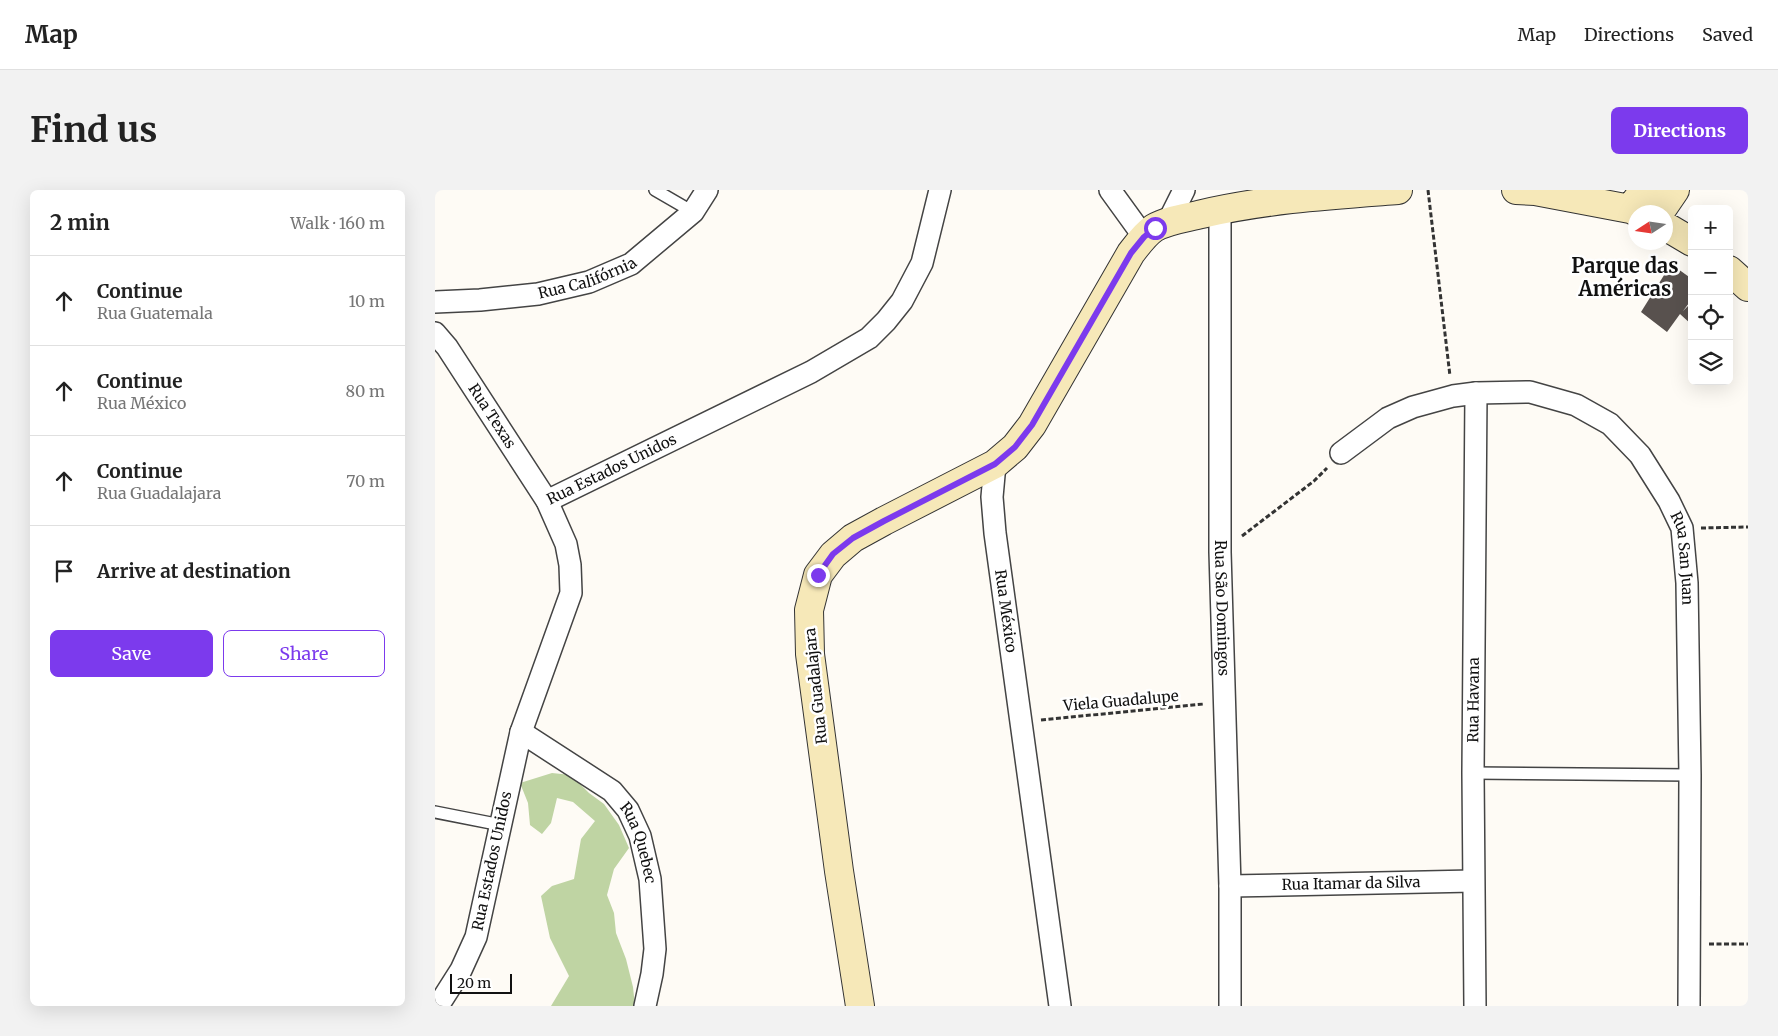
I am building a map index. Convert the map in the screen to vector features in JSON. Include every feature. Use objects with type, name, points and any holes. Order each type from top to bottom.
[{"type":"street","name":"Rua Califórnia","points":[[435,302],[538,294],[589,282],[631,264],[693,212],[707,190]]},
{"type":"street","name":"Rua Estados Unidos","points":[[438,1006],[461,970],[476,937],[521,732],[571,593],[570,565],[566,544],[547,500],[811,372],[869,338],[902,301],[922,264],[940,190]]},
{"type":"street","points":[[1110,190],[1137,245]]},
{"type":"street","points":[[1168,222],[1184,190]]},
{"type":"street","points":[[995,464],[1015,447],[1032,425],[1137,245],[1155,228],[1168,222],[1220,210],[1289,199],[1398,190]]},
{"type":"street","points":[[1516,190],[1637,204]]},
{"type":"street","points":[[1665,205],[1675,190]]},
{"type":"street","name":"Rua São Domingos","points":[[1220,210],[1220,552],[1230,886],[1230,1006]]},
{"type":"street","points":[[1673,231],[1688,240]]},
{"type":"street","points":[[1733,274],[1748,287]]},
{"type":"street","name":"Rua Texas","points":[[435,333],[447,347],[547,500]]},
{"type":"street","name":"Rua San Juan","points":[[1341,453],[1388,418],[1413,407],[1453,396],[1476,393],[1530,392],[1576,405],[1610,424],[1640,455],[1669,501],[1682,528],[1687,583],[1690,775],[1689,1006]]},
{"type":"street","name":"Rua Havana","points":[[1475,1006],[1473,774],[1476,393]]},
{"type":"street","name":"Rua México","points":[[995,464],[992,497],[995,533],[1060,1006]]},
{"type":"street","name":"Rua Guadalajara","points":[[860,1006],[839,871],[810,654],[809,610],[818,575],[833,554],[853,538],[995,464]]},
{"type":"street","name":"Rua Quebec","points":[[521,732],[612,791],[628,810],[640,836],[650,879],[655,949],[645,1006]]},
{"type":"street","name":"Rua Itamar da Silva","points":[[1230,886],[1473,881]]},
{"type":"lane","points":[[655,190],[693,212]]},
{"type":"lane","points":[[1473,774],[1690,775]]},
{"type":"lane","points":[[435,812],[501,825]]},
{"type":"path","points":[[1428,190],[1453,396]]},
{"type":"path","points":[[1220,552],[1314,481],[1341,453]]},
{"type":"path","points":[[1682,528],[1748,527]]},
{"type":"path","name":"Viela Guadalupe","points":[[1020,722],[1223,702]]},
{"type":"path","points":[[1689,943],[1748,944]]},
{"type":"green space","points":[[552,773],[571,775],[589,793],[604,804],[619,825],[629,848],[614,869],[607,895],[614,913],[616,933],[626,959],[633,987],[635,1006],[551,1006],[569,976],[550,938],[541,896],[552,886],[574,879],[581,839],[595,821],[573,802],[557,798],[551,823],[542,834],[530,825],[528,803],[520,783]]},
{"type":"building","points":[[1671,264],[1688,276],[1688,304],[1683,311],[1688,306],[1688,321],[1680,314],[1667,332],[1641,312]]},
{"type":"district","name":"Parque das Américas","points":[[1625,278]]},
{"type":"route","points":[[818,575],[833,554],[853,538],[995,464],[1015,447],[1032,425],[1131,253],[1144,237],[1155,228]]}]
